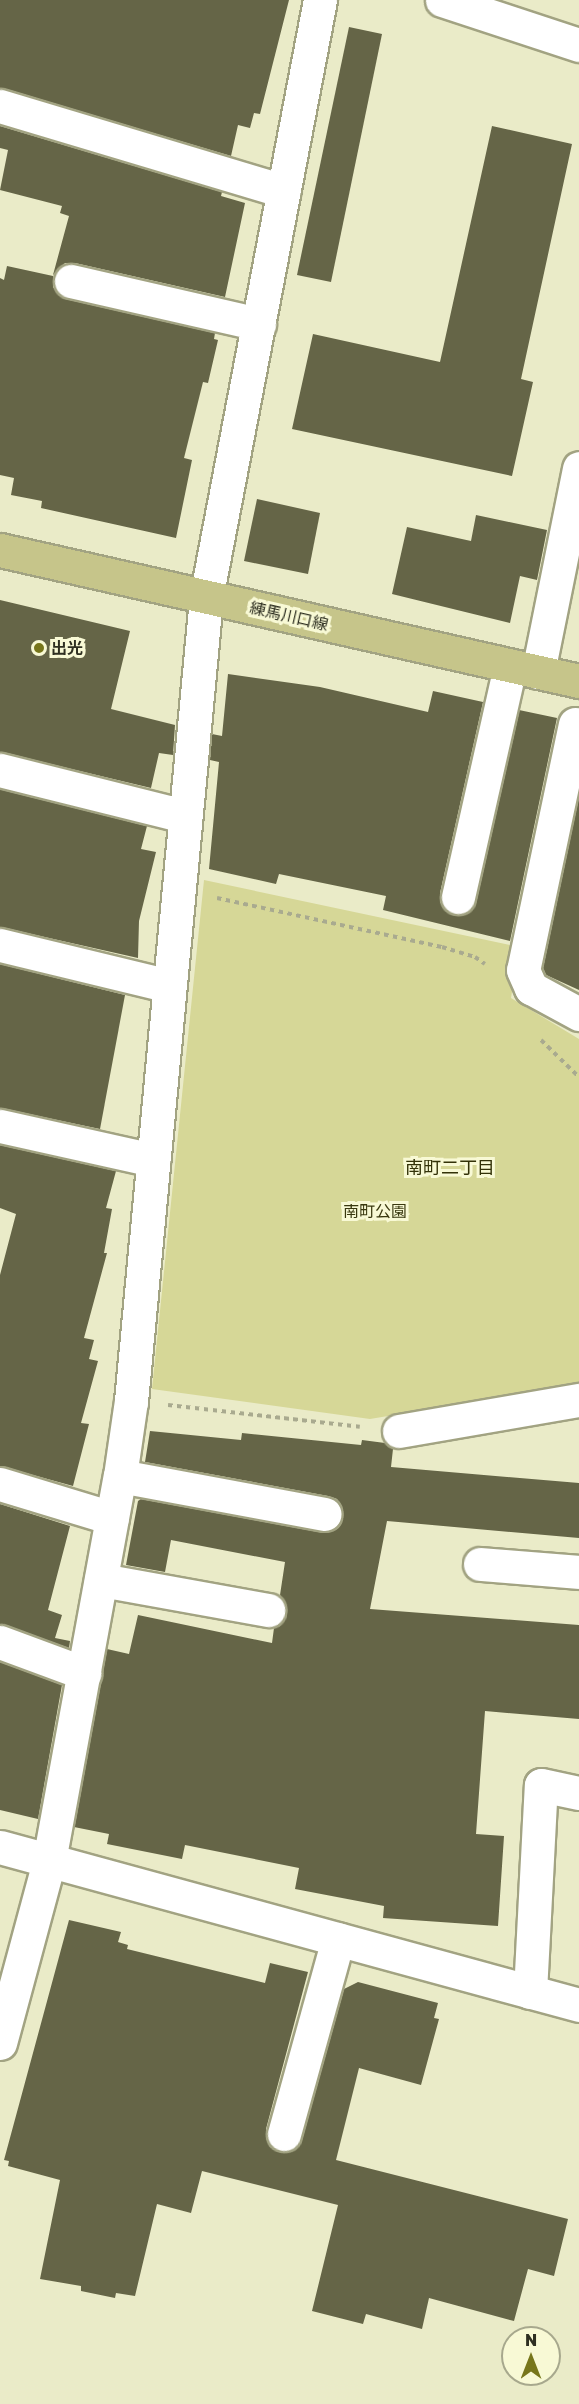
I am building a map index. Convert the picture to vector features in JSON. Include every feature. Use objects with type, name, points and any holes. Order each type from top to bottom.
[{"type":"main road","name":"練馬川口線","points":[[0,550],[579,681]]},
{"type":"street","points":[[0,2043],[49,1861],[120,1476],[131,1401],[206,598],[320,0]]},
{"type":"street","points":[[442,0],[579,45]]},
{"type":"street","points":[[0,106],[284,191]]},
{"type":"street","points":[[71,281],[259,324]]},
{"type":"street","points":[[458,897],[579,468]]},
{"type":"street","points":[[575,724],[523,970],[531,988],[579,1014]]},
{"type":"street","points":[[0,770],[185,816]]},
{"type":"street","points":[[0,945],[169,986]]},
{"type":"street","points":[[0,1126],[153,1160]]},
{"type":"street","points":[[399,1431],[579,1400]]},
{"type":"street","points":[[120,1476],[325,1514]]},
{"type":"street","points":[[0,1484],[112,1518]]},
{"type":"street","points":[[480,1564],[579,1572]]},
{"type":"street","points":[[101,1580],[268,1610]]},
{"type":"street","points":[[0,1642],[84,1673]]},
{"type":"street","points":[[530,1992],[541,1785],[579,1793]]},
{"type":"street","points":[[0,1847],[579,2006]]},
{"type":"street","points":[[284,2134],[338,1939]]},
{"type":"path","points":[[210,903],[219,897],[442,947],[475,957],[492,969]]},
{"type":"path","points":[[539,1038],[579,1077]]},
{"type":"path","points":[[131,1401],[399,1431]]},
{"type":"green space","name":"南町公園","points":[[204,880],[519,947],[511,998],[579,1039],[579,1384],[370,1419],[152,1389]]},
{"type":"building","points":[[0,0],[289,0],[260,114],[254,113],[250,128],[238,125],[231,156],[0,88]]},
{"type":"building","points":[[349,27],[382,34],[331,282],[297,275]]},
{"type":"building","points":[[0,126],[222,192],[221,196],[245,203],[225,297],[75,263],[65,263],[53,275],[69,216],[60,213],[62,206],[0,190],[8,150],[0,148]]},
{"type":"building","points":[[492,126],[572,144],[521,379],[533,382],[512,476],[292,429],[313,334],[440,362]]},
{"type":"building","points":[[7,266],[53,276],[53,287],[59,295],[67,299],[215,333],[214,339],[218,340],[208,383],[203,382],[184,458],[192,460],[176,538],[41,508],[42,501],[11,495],[14,478],[0,475],[0,278],[4,280]]},
{"type":"building","points":[[257,499],[320,513],[308,574],[244,561]]},
{"type":"building","points":[[476,515],[547,530],[537,580],[520,576],[510,623],[392,594],[407,527],[471,541]]},
{"type":"building","points":[[0,600],[130,631],[111,709],[175,725],[173,755],[159,753],[151,788],[0,752]]},
{"type":"building","points":[[228,674],[320,687],[428,712],[433,691],[483,702],[440,893],[440,902],[445,910],[454,915],[464,915],[471,910],[476,901],[519,710],[557,718],[510,941],[383,910],[386,896],[279,874],[276,884],[209,869],[219,762],[210,760],[212,734],[222,736]]},
{"type":"building","points":[[0,789],[147,826],[141,849],[156,852],[139,921],[138,958],[0,927]]},
{"type":"building","points":[[579,796],[579,990],[546,975],[543,968]]},
{"type":"building","points":[[0,964],[125,995],[100,1129],[0,1108]]},
{"type":"building","points":[[0,1145],[116,1171],[106,1208],[112,1209],[104,1253],[107,1253],[84,1338],[94,1340],[89,1359],[98,1361],[81,1423],[89,1424],[73,1486],[0,1466],[0,1275],[16,1214],[0,1208]]},
{"type":"building","points":[[150,1431],[241,1440],[242,1433],[361,1445],[362,1440],[385,1443],[393,1449],[391,1467],[579,1483],[579,1538],[387,1521],[370,1609],[579,1625],[579,1719],[485,1711],[476,1834],[504,1836],[498,1926],[383,1918],[384,1906],[295,1889],[299,1868],[185,1845],[182,1859],[107,1844],[109,1834],[74,1827],[107,1649],[129,1654],[138,1615],[272,1643],[274,1628],[282,1622],[286,1614],[285,1603],[280,1595],[285,1562],[171,1540],[165,1572],[126,1565],[138,1501],[141,1499],[322,1532],[332,1531],[339,1527],[343,1518],[342,1507],[337,1499],[328,1496],[145,1462]]},
{"type":"building","points":[[0,1504],[70,1526],[48,1610],[62,1615],[55,1638],[70,1641],[69,1648],[0,1624]]},
{"type":"building","points":[[0,1662],[62,1685],[38,1819],[0,1810]]},
{"type":"building","points":[[69,1920],[121,1932],[118,1942],[128,1945],[127,1949],[265,1983],[270,1963],[308,1972],[266,2129],[266,2138],[270,2147],[280,2152],[288,2152],[297,2148],[302,2139],[344,1989],[358,1982],[438,2003],[434,2018],[439,2019],[421,2085],[359,2068],[336,2160],[568,2219],[554,2276],[528,2269],[514,2321],[429,2298],[422,2329],[366,2314],[363,2324],[312,2311],[338,2205],[202,2171],[191,2213],[157,2204],[135,2296],[116,2293],[115,2298],[81,2291],[81,2286],[40,2279],[60,2180],[8,2166],[9,2161],[4,2160]]},
{"type":"place","name":"出光","points":[[39,648]]},
{"type":"district","name":"南町二丁目","points":[[450,1167]]}]
